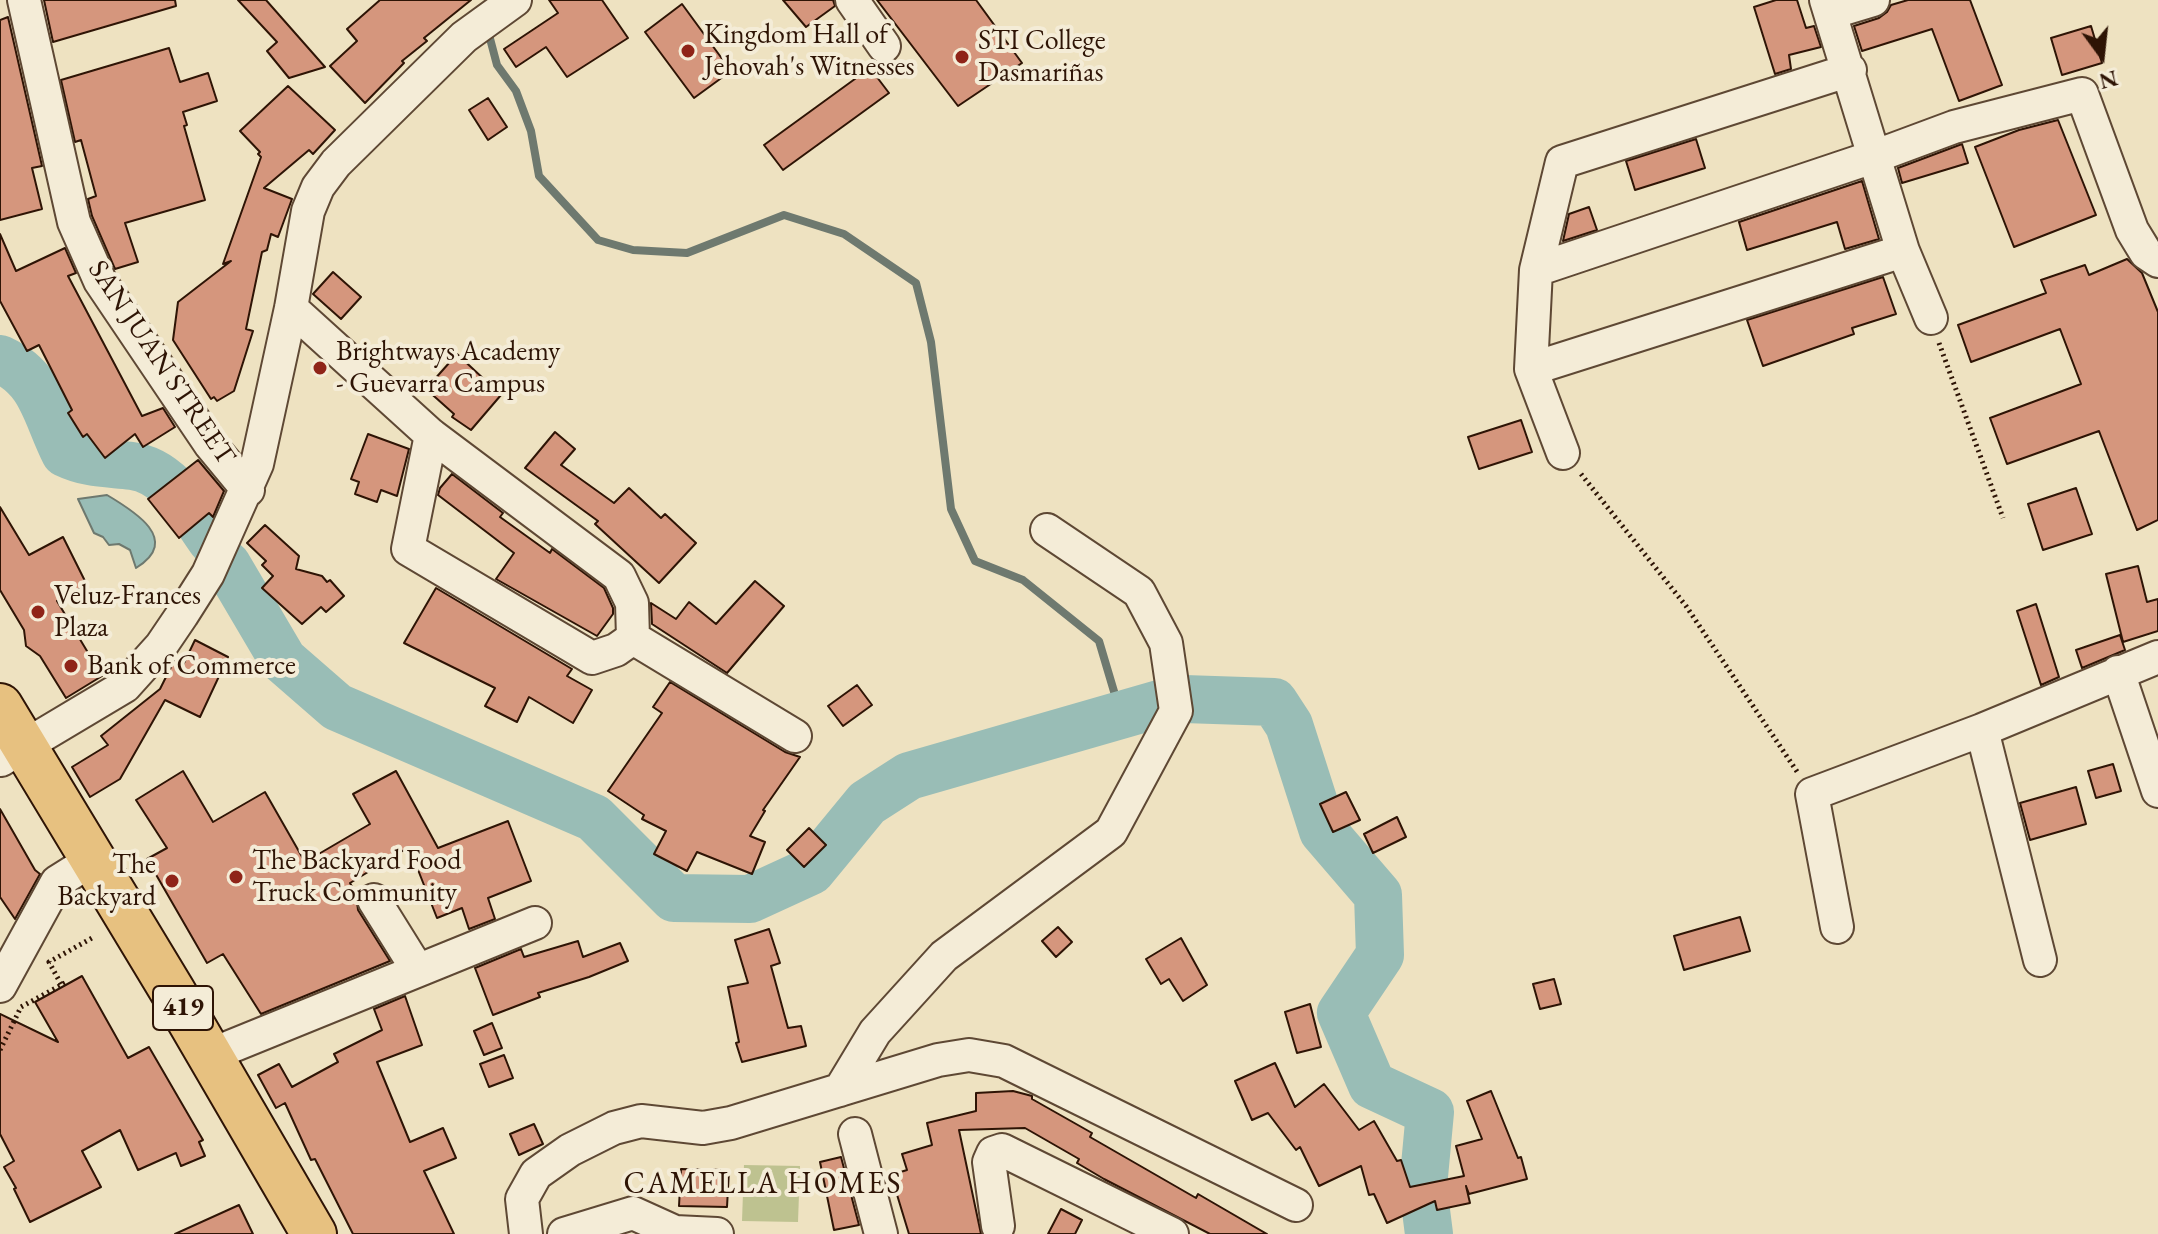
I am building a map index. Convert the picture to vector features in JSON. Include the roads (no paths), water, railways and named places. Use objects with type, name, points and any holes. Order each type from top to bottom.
[{"type":"highway","name":"419","points":[[0,706],[9,755],[210,1055],[257,1164],[280,1234]]},
{"type":"highway","name":"419","points":[[82,867],[257,1164],[314,1234]]},
{"type":"street","name":"SAN JUAN STREET","points":[[24,0],[74,222],[100,281],[210,444],[248,490]]},
{"type":"street","points":[[9,755],[125,686],[146,663],[208,574],[257,464],[291,308],[308,211],[318,187],[336,163],[464,37],[515,0]]},
{"type":"street","points":[[852,0],[884,46]]},
{"type":"street","points":[[1873,0],[1828,6],[1903,251],[1931,318]]},
{"type":"street","points":[[1563,453],[1531,369],[1536,270],[1562,162],[1850,70]]},
{"type":"street","points":[[1536,270],[1954,127],[2082,94],[2132,230],[2146,253],[2158,261]]},
{"type":"street","points":[[1531,369],[1903,251]]},
{"type":"street","points":[[291,308],[431,435],[619,576],[632,603],[633,638]]},
{"type":"street","points":[[431,435],[408,549],[592,658],[616,650],[633,638]]},
{"type":"street","points":[[840,1090],[875,1032],[944,956],[1111,832],[1176,711],[1166,643],[1139,592],[1047,530]]},
{"type":"street","points":[[633,638],[795,736]]},
{"type":"street","points":[[1837,927],[1812,794],[1982,730],[2158,657]]},
{"type":"street","points":[[2118,672],[2158,791]]},
{"type":"street","points":[[1982,730],[2040,960]]},
{"type":"street","points":[[0,986],[57,882],[82,867]]},
{"type":"street","points":[[374,900],[417,969]]},
{"type":"street","points":[[210,1055],[535,923]]},
{"type":"street","points":[[526,1234],[522,1199],[536,1174],[570,1150],[614,1128],[641,1121],[703,1128],[731,1123],[952,1057],[969,1055],[1004,1061],[1296,1205]]},
{"type":"street","points":[[855,1134],[881,1234]]},
{"type":"street","points":[[998,1226],[989,1162],[993,1153],[1002,1150],[1172,1234]]},
{"type":"street","points":[[571,1233],[633,1213],[672,1233],[717,1234]]},
{"type":"water","points":[[107,495],[140,518],[154,537],[155,547],[136,568],[130,550],[119,544],[109,545],[103,537],[94,533],[78,499]]},
{"type":"waterway","points":[[488,31],[497,65],[516,91],[531,131],[539,176],[598,240],[633,250],[687,253],[784,215],[844,234],[916,283],[931,342],[951,509],[975,561],[1023,580],[1099,641],[1121,715]]},
{"type":"waterway","points":[[0,359],[25,376],[34,387],[65,453],[90,461],[146,469],[158,476],[179,494],[212,541]]},
{"type":"waterway","points":[[227,565],[283,660],[337,707],[594,818],[674,898],[750,899],[811,871],[867,803],[909,776],[1159,704]]},
{"type":"waterway","points":[[1184,699],[1274,702],[1289,725],[1323,831],[1378,895],[1380,955],[1341,1013],[1372,1085],[1430,1112],[1423,1187],[1429,1234]]},
{"type":"place","name":"Kingdom Hall of Jehovah's Witnesses","points":[[688,51]]},
{"type":"place","name":"STI College Dasmariñas","points":[[962,57]]},
{"type":"place","name":"Brightways Academy - Guevarra Campus","points":[[320,368]]},
{"type":"place","name":"Veluz-Frances Plaza","points":[[38,612]]},
{"type":"place","name":"Bank of Commerce","points":[[71,666]]},
{"type":"place","name":"The Backyard Food Truck Community","points":[[236,877]]},
{"type":"place","name":"The Backyard","points":[[172,881]]},
{"type":"district","name":"CAMELLA HOMES","points":[[763,1185]]}]
